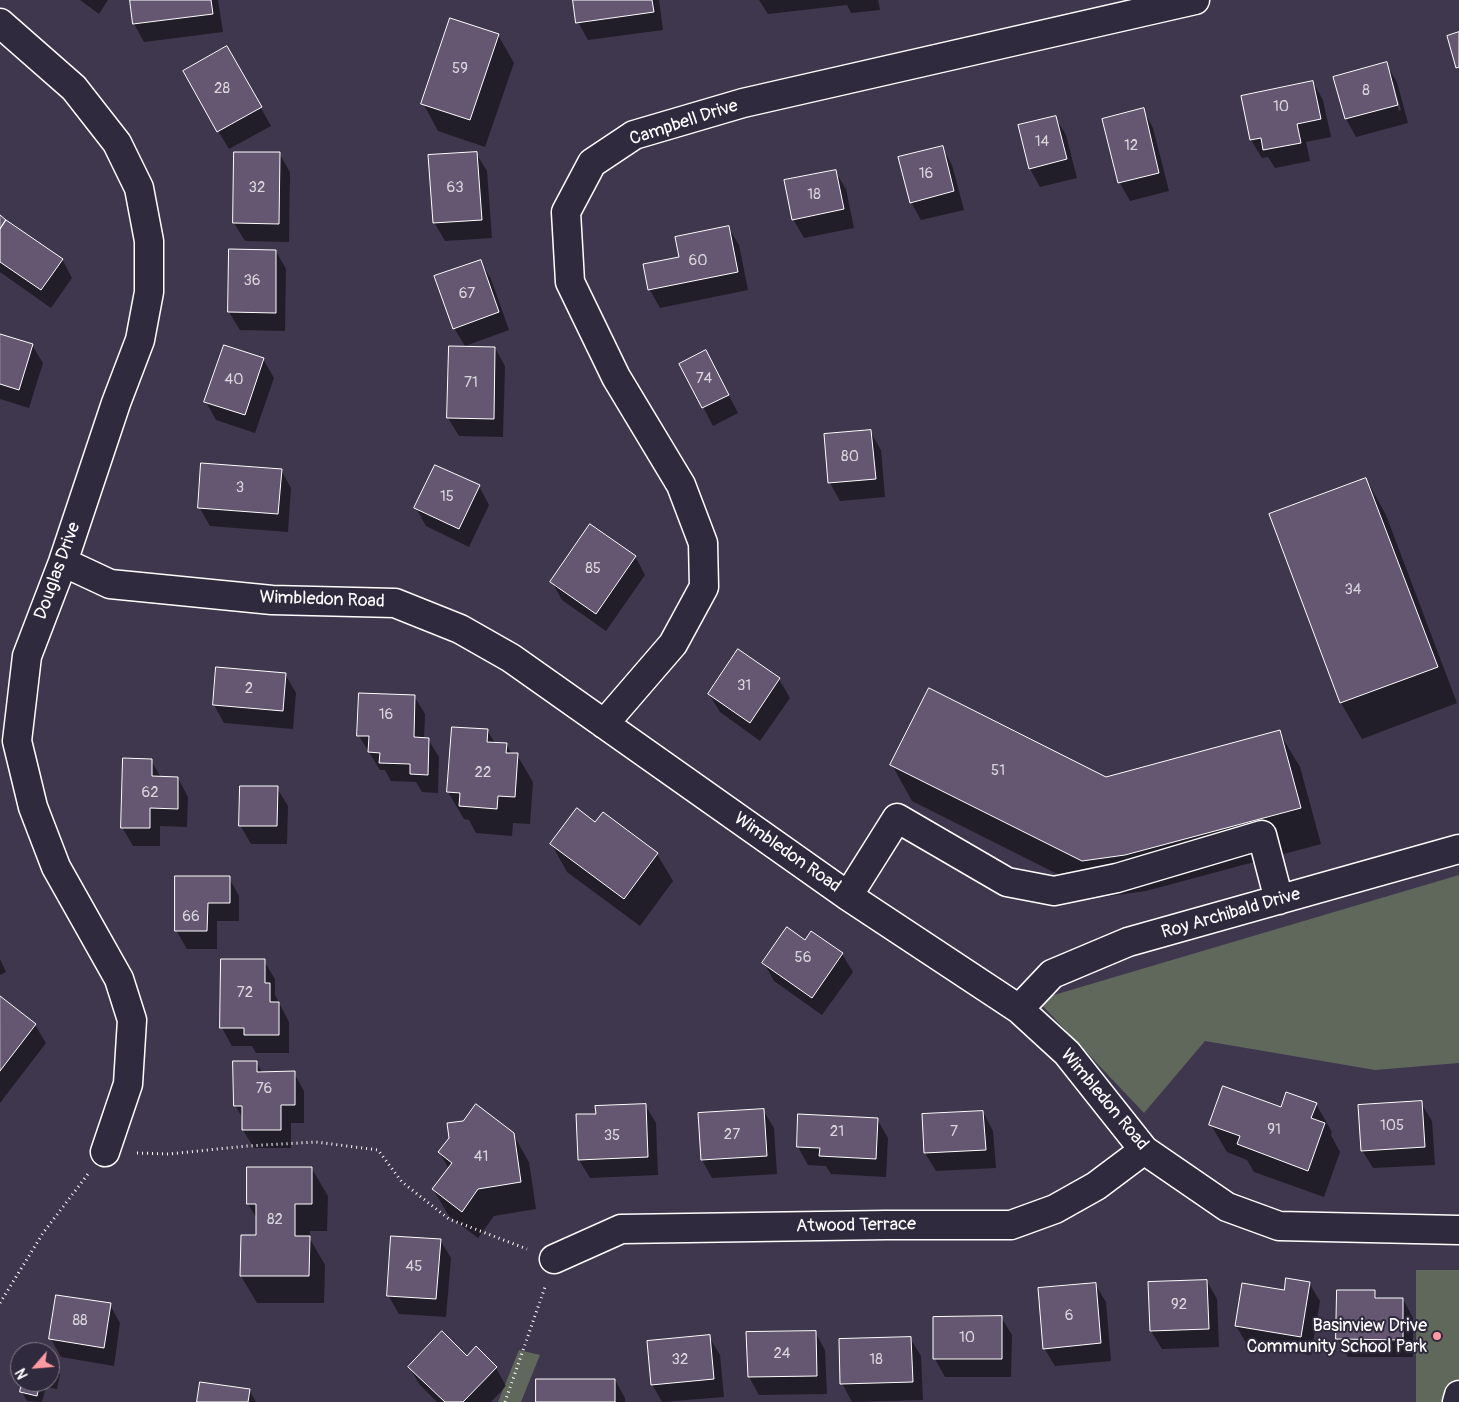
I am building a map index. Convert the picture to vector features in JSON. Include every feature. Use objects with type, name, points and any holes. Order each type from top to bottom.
[{"type":"street","name":"Campbell Drive","points":[[604,724],[673,644],[704,587],[702,543],[681,485],[616,377],[570,282],[566,212],[592,163],[634,135],[743,103],[1196,0]]},
{"type":"street","name":"Douglas Drive","points":[[0,23],[74,88],[117,143],[139,188],[150,241],[149,292],[140,340],[116,403],[63,562],[27,656],[17,741],[33,807],[56,867],[119,979],[132,1020],[128,1084],[105,1152]]},
{"type":"street","name":"Wimbledon Road","points":[[63,562],[110,584],[272,600],[395,603],[460,629],[511,658],[848,896],[1019,1009],[1067,1053],[1144,1150],[1227,1207],[1278,1226],[1459,1230]]},
{"type":"street","points":[[848,896],[897,818],[1007,882],[1054,892],[1117,878],[1262,835],[1280,900]]},
{"type":"street","name":"Roy Archibald Drive","points":[[1019,1009],[1052,974],[1128,942],[1459,849]]},
{"type":"street","name":"Atwood Terrace","points":[[554,1259],[621,1229],[1010,1225],[1055,1208],[1096,1186],[1144,1150]]},
{"type":"street","points":[[1457,1402],[1459,1395]]},
{"type":"path","points":[[0,1303],[43,1233],[105,1152],[169,1154],[247,1146],[316,1142],[378,1150],[402,1182],[449,1219],[554,1259],[505,1402]]},
{"type":"shaded area","points":[[1459,875],[1459,1063],[1375,1070],[1205,1041],[1144,1113],[1037,1000]]},
{"type":"shaded area","name":"Basinview Drive Community School Park","points":[[1416,1270],[1459,1270],[1459,1402],[1416,1402]]},
{"type":"shaded area","points":[[519,1350],[540,1355],[521,1402],[498,1402]]},
{"type":"building","points":[[130,0],[211,0],[213,14],[133,24]]},
{"type":"building","points":[[573,0],[652,0],[654,12],[576,23]]},
{"type":"building","points":[[450,18],[499,34],[470,120],[421,104]]},
{"type":"building","points":[[1459,32],[1459,67],[1456,68],[1447,36]]},
{"type":"building","points":[[227,46],[262,107],[217,132],[183,71]]},
{"type":"building","points":[[1387,62],[1398,105],[1345,119],[1333,77]]},
{"type":"building","points":[[1313,81],[1321,119],[1297,124],[1301,143],[1263,150],[1261,138],[1250,140],[1241,96]]},
{"type":"building","points":[[1144,108],[1159,173],[1118,183],[1102,119]]},
{"type":"building","points":[[1056,116],[1067,159],[1029,169],[1018,125]]},
{"type":"building","points":[[943,146],[954,191],[910,203],[898,157]]},
{"type":"building","points":[[234,152],[280,152],[279,224],[233,223]]},
{"type":"building","points":[[477,152],[482,220],[433,223],[428,155]]},
{"type":"building","points":[[836,170],[844,209],[792,220],[784,180]]},
{"type":"building","points":[[0,215],[6,220],[0,229]]},
{"type":"building","points":[[6,220],[63,259],[41,290],[0,262],[0,229]]},
{"type":"building","points":[[729,226],[738,272],[648,290],[643,264],[679,257],[675,237]]},
{"type":"building","points":[[229,249],[276,250],[276,313],[228,312]]},
{"type":"building","points":[[481,260],[499,312],[453,329],[434,276]]},
{"type":"building","points":[[0,334],[33,344],[19,390],[0,384]]},
{"type":"building","points":[[224,345],[264,358],[245,415],[204,402]]},
{"type":"building","points":[[449,346],[495,347],[494,419],[447,418]]},
{"type":"building","points":[[706,350],[729,395],[702,408],[679,364]]},
{"type":"building","points":[[871,430],[876,479],[828,483],[824,434]]},
{"type":"building","points":[[201,463],[282,469],[278,514],[198,508]]},
{"type":"building","points":[[435,465],[480,485],[459,529],[414,508]]},
{"type":"building","points":[[1366,478],[1438,667],[1340,703],[1269,514]]},
{"type":"building","points":[[590,524],[636,556],[596,614],[550,582]]},
{"type":"building","points":[[738,649],[780,678],[750,723],[708,694]]},
{"type":"building","points":[[216,667],[286,673],[283,711],[213,705]]},
{"type":"building","points":[[929,688],[1106,777],[1280,730],[1301,808],[1125,855],[1082,861],[890,765]]},
{"type":"building","points":[[359,693],[415,695],[414,737],[429,738],[428,775],[410,774],[410,764],[379,763],[380,753],[368,752],[369,736],[357,736]]},
{"type":"building","points":[[452,727],[488,729],[487,742],[507,743],[506,753],[518,753],[515,797],[498,796],[497,809],[459,806],[460,793],[447,792]]},
{"type":"building","points":[[123,758],[152,759],[152,776],[178,777],[178,809],[150,808],[150,828],[121,828]]},
{"type":"building","points":[[240,786],[278,786],[277,826],[239,826]]},
{"type":"building","points":[[577,808],[595,822],[603,812],[658,853],[624,899],[550,844]]},
{"type":"building","points":[[175,876],[230,876],[230,903],[208,903],[207,931],[175,931]]},
{"type":"building","points":[[787,927],[805,940],[811,931],[843,953],[812,998],[762,963]]},
{"type":"building","points":[[221,959],[265,959],[265,983],[270,983],[270,1002],[279,1002],[279,1035],[244,1035],[244,1028],[220,1028]]},
{"type":"building","points":[[0,996],[36,1024],[0,1071]]},
{"type":"building","points":[[233,1061],[257,1061],[257,1072],[295,1071],[295,1105],[281,1105],[281,1130],[242,1130],[242,1106],[234,1106]]},
{"type":"building","points":[[1223,1086],[1281,1107],[1286,1092],[1317,1103],[1311,1118],[1325,1123],[1308,1171],[1237,1144],[1240,1136],[1209,1125]]},
{"type":"building","points":[[1422,1101],[1425,1147],[1361,1151],[1358,1105]]},
{"type":"building","points":[[476,1104],[514,1133],[521,1182],[478,1189],[462,1212],[432,1189],[452,1163],[438,1152],[449,1138],[447,1123],[463,1121]]},
{"type":"building","points":[[646,1104],[648,1157],[578,1160],[576,1114],[596,1114],[595,1106]]},
{"type":"building","points":[[764,1109],[767,1156],[701,1160],[698,1113]]},
{"type":"building","points":[[983,1111],[986,1150],[924,1153],[922,1114]]},
{"type":"building","points":[[798,1114],[878,1118],[876,1159],[819,1156],[820,1148],[797,1147]]},
{"type":"building","points":[[247,1167],[312,1167],[312,1204],[295,1204],[295,1236],[310,1236],[309,1276],[240,1276],[241,1235],[256,1235],[256,1204],[247,1204]]},
{"type":"building","points":[[391,1236],[441,1239],[436,1299],[387,1296]]},
{"type":"building","points":[[1286,1278],[1310,1282],[1301,1337],[1235,1326],[1242,1283],[1284,1290]]},
{"type":"building","points":[[1207,1280],[1209,1329],[1150,1331],[1148,1282]]},
{"type":"building","points":[[1096,1283],[1101,1343],[1043,1349],[1038,1288]]},
{"type":"building","points":[[1337,1290],[1375,1290],[1375,1298],[1403,1298],[1403,1340],[1336,1339]]},
{"type":"building","points":[[56,1295],[111,1303],[104,1348],[49,1339]]},
{"type":"building","points":[[1002,1316],[1002,1359],[933,1359],[933,1317]]},
{"type":"building","points":[[442,1331],[467,1356],[476,1346],[497,1367],[463,1402],[445,1402],[408,1367]]},
{"type":"building","points":[[816,1331],[817,1376],[748,1377],[746,1332]]},
{"type":"building","points":[[710,1335],[714,1379],[651,1385],[647,1341]]},
{"type":"building","points":[[911,1337],[913,1382],[840,1384],[839,1339]]},
{"type":"building","points":[[536,1379],[615,1379],[615,1402],[536,1402]]},
{"type":"building","points":[[200,1382],[250,1389],[248,1402],[197,1402]]},
{"type":"building","points":[[20,1392],[38,1392],[37,1396]]},
{"type":"place","name":"Basinview Drive Community School Park","points":[[1437,1336]]}]
